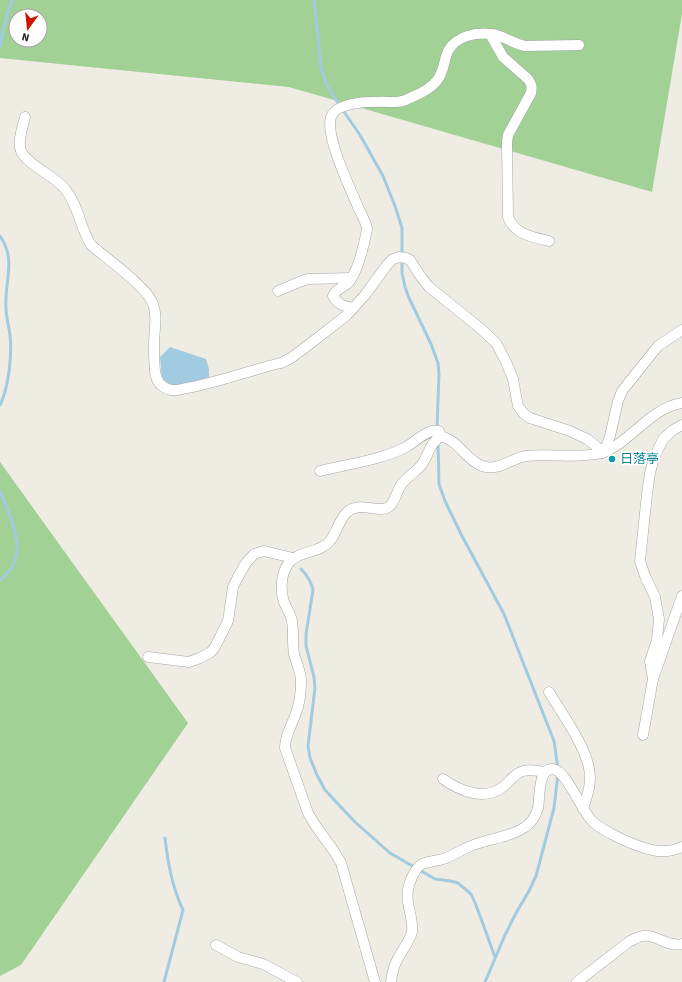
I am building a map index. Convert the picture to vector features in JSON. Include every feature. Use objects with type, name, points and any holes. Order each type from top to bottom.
[{"type":"lane","points":[[490,34],[503,57],[532,84],[530,93],[508,135],[508,217],[514,228],[522,234],[549,241]]},
{"type":"lane","points":[[353,308],[336,302],[333,296],[335,292],[346,285],[351,278],[356,268],[367,229],[332,140],[330,128],[331,118],[336,109],[378,101],[403,101],[428,88],[438,80],[448,51],[460,38],[472,35],[490,34],[525,46],[579,45]]},
{"type":"lane","points":[[25,117],[20,145],[22,152],[30,161],[53,177],[65,188],[72,200],[87,239],[91,245],[147,294],[153,304],[156,317],[154,343],[156,380],[165,388],[178,390],[201,385],[281,363],[291,358],[346,315],[365,295],[393,259],[399,257],[406,258],[410,260],[429,287],[480,328],[496,343],[513,379],[518,406],[524,414],[530,418],[570,431],[587,439],[602,453]]},
{"type":"lane","points":[[278,291],[308,279],[351,278]]},
{"type":"lane","points":[[602,453],[610,436],[618,401],[622,391],[658,346],[682,330]]},
{"type":"lane","points":[[320,471],[396,452],[432,431],[439,431],[441,436],[453,441],[480,466],[486,467],[495,467],[526,456],[593,455],[612,449],[649,419],[675,404],[682,403]]},
{"type":"lane","points":[[653,679],[650,661],[658,640],[658,620],[654,597],[644,576],[640,561],[647,494],[654,458],[663,439],[673,430],[682,425]]},
{"type":"lane","points":[[375,982],[341,863],[313,823],[308,813],[285,748],[285,740],[297,712],[302,679],[294,655],[292,622],[282,591],[284,572],[293,558],[322,547],[329,542],[346,512],[362,506],[380,509],[390,506],[401,485],[422,464],[431,445],[441,436]]},
{"type":"lane","points":[[148,657],[189,662],[211,652],[228,621],[233,587],[238,575],[246,563],[254,554],[264,551],[293,558]]},
{"type":"lane","points":[[642,735],[653,679],[682,596]]},
{"type":"lane","points":[[548,692],[580,744],[588,764],[590,778],[583,809]]},
{"type":"lane","points":[[391,982],[396,962],[412,933],[407,892],[418,867],[422,864],[446,858],[474,844],[511,834],[525,827],[534,816],[538,808],[541,779],[545,772],[550,769],[555,769],[562,773],[583,809],[592,821],[602,828],[637,845],[653,850],[667,850],[682,847]]},
{"type":"lane","points":[[443,779],[465,791],[482,794],[493,793],[503,787],[514,776],[522,771],[533,770],[545,772]]},
{"type":"lane","points":[[577,982],[639,936],[645,936],[674,945],[682,944]]},
{"type":"lane","points":[[216,945],[238,957],[263,964],[297,982]]},
{"type":"green space","points":[[0,0],[682,0],[682,14],[652,192],[289,87],[0,58]]},
{"type":"green space","points":[[0,462],[188,723],[21,965],[0,976]]},
{"type":"water","points":[[170,347],[206,359],[209,369],[209,377],[182,386],[172,386],[162,379],[160,357]]},
{"type":"waterway","points":[[0,47],[3,30],[12,0]]},
{"type":"waterway","points":[[314,0],[321,67],[326,83],[360,135],[383,176],[402,228],[402,273],[405,287],[438,363],[437,428]]},
{"type":"waterway","points":[[0,236],[5,245],[9,262],[6,315],[10,335],[11,352],[8,380],[0,405]]},
{"type":"waterway","points":[[438,442],[439,484],[445,501],[504,614],[554,741],[558,769]]},
{"type":"waterway","points":[[0,491],[13,525],[17,549],[15,560],[10,571],[0,580]]},
{"type":"waterway","points":[[301,569],[309,579],[313,590],[306,634],[306,646],[314,677],[315,688],[308,746],[310,758],[317,775],[325,790],[355,822],[390,853],[435,879],[458,883],[471,894],[495,957]]},
{"type":"waterway","points":[[485,982],[505,935],[536,876],[554,808],[558,774]]},
{"type":"waterway","points":[[164,982],[183,910],[171,875],[165,838]]},
{"type":"place","name":"日落亭","points":[[612,459]]}]
